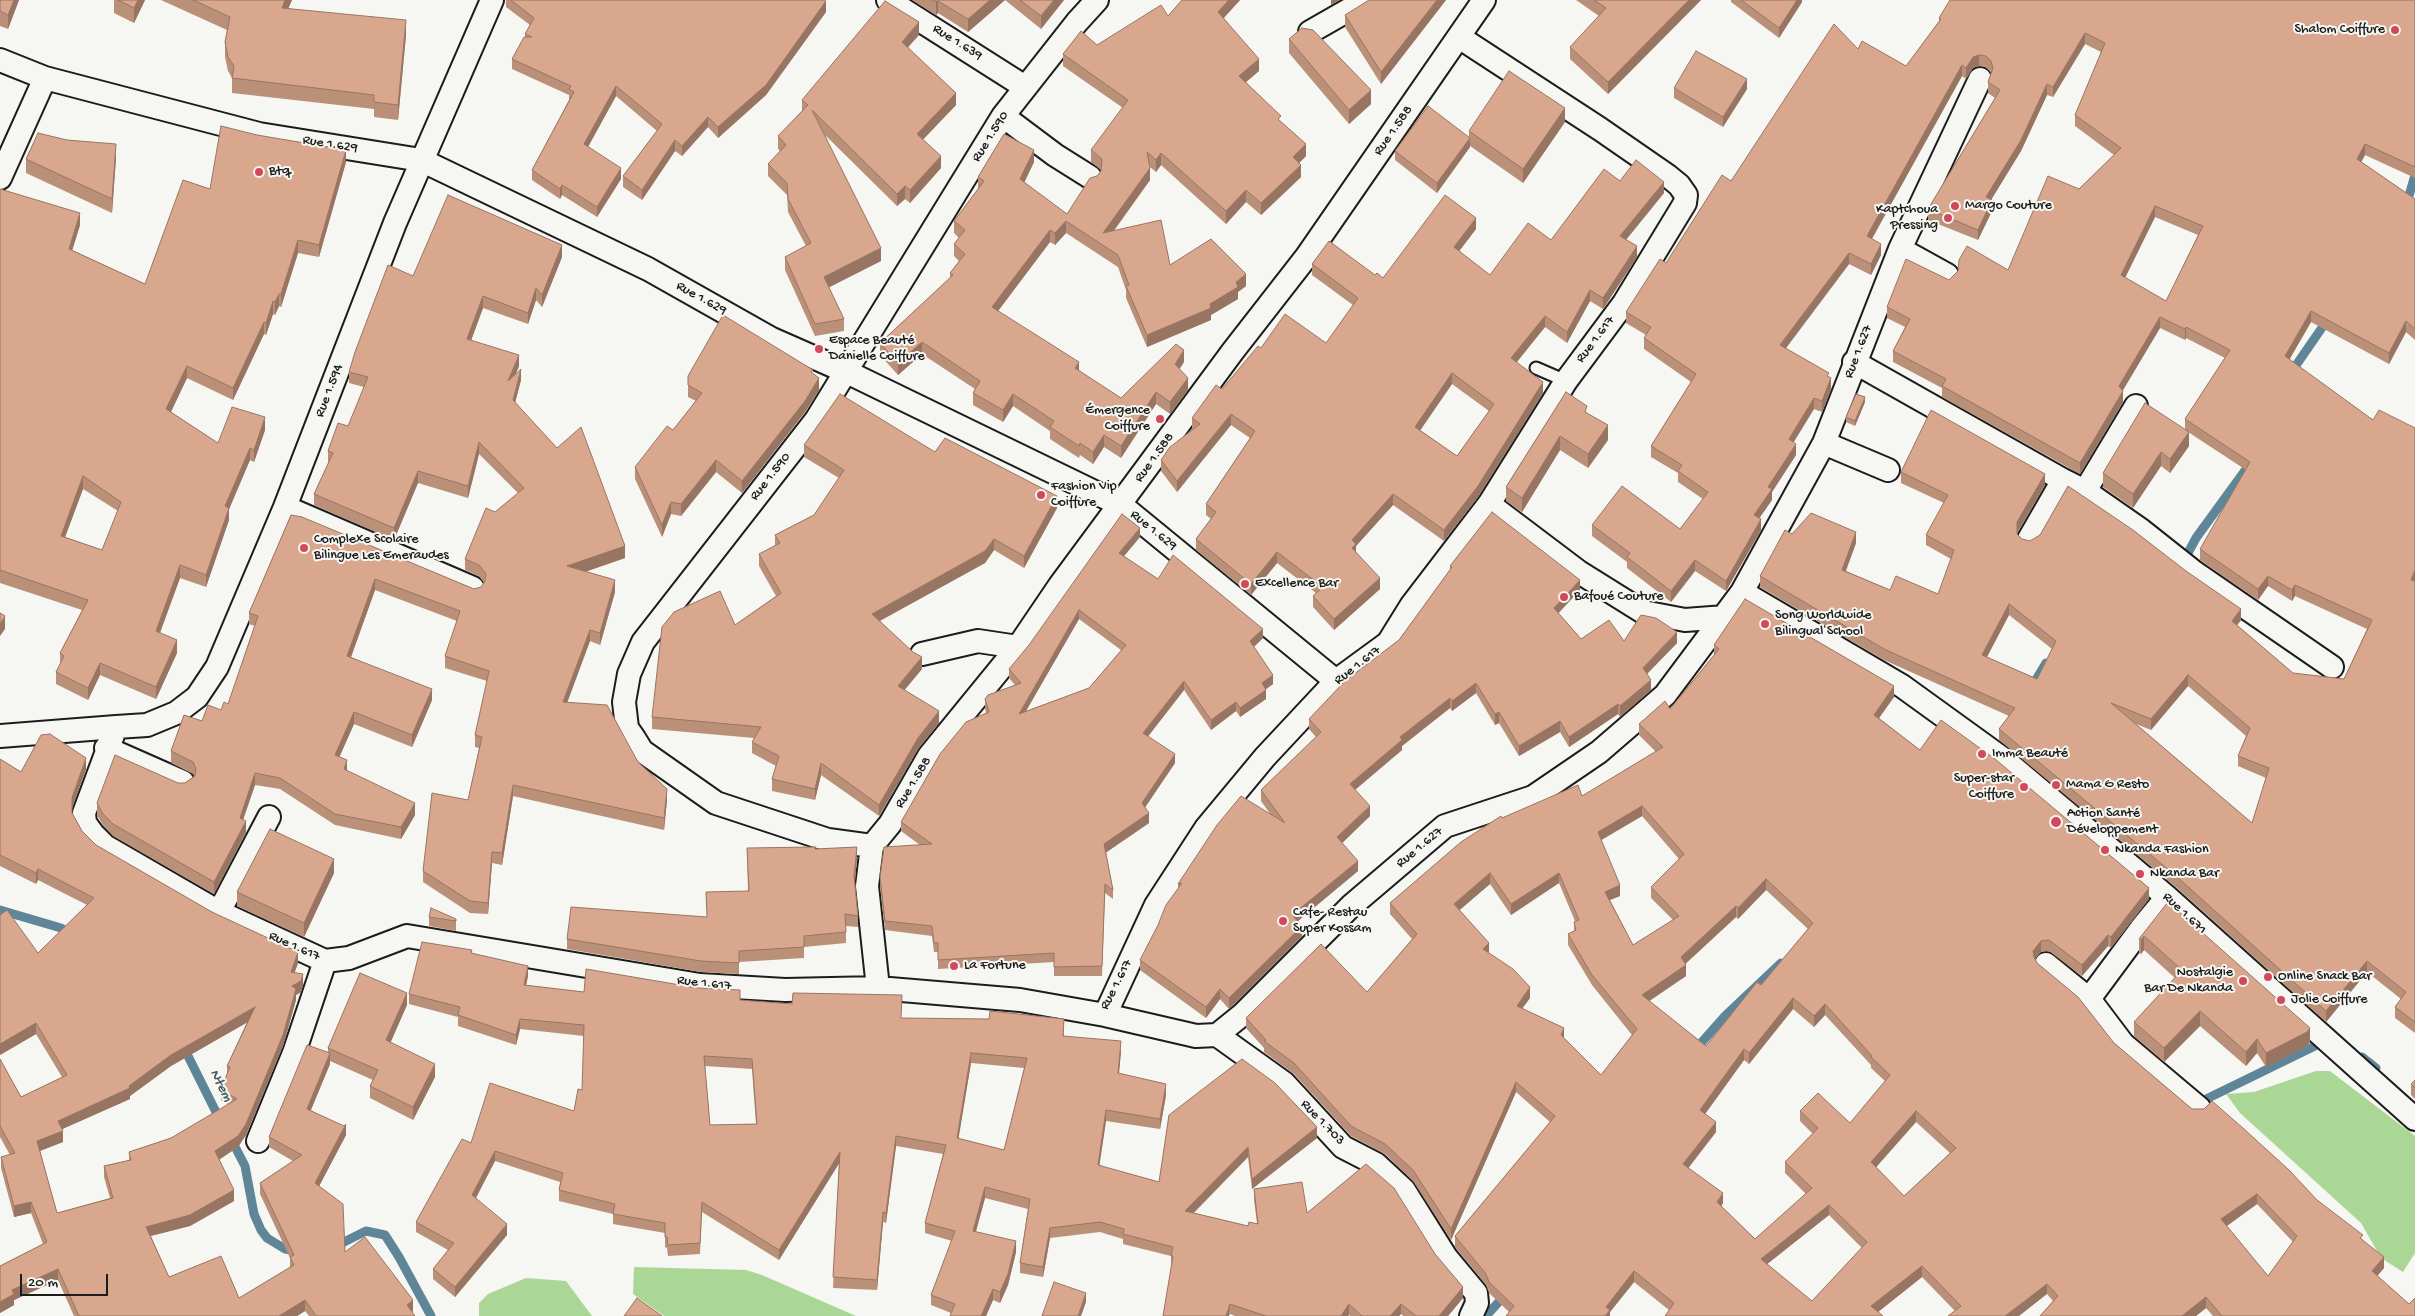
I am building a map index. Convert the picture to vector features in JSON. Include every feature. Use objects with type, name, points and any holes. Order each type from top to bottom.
[{"type":"street","name":"Rue 1.594","points":[[116,727],[147,726],[176,713],[197,697],[217,667],[285,508],[421,160],[492,0]]},
{"type":"street","name":"Rue 1.639","points":[[888,0],[1025,87]]},
{"type":"street","name":"Rue 1.590","points":[[872,846],[828,840],[716,803],[642,751],[627,728],[624,702],[629,674],[643,642],[816,420],[1003,116],[1077,22],[1097,0]]},
{"type":"street","points":[[1310,32],[1366,0]]},
{"type":"street","name":"Rue 1.588","points":[[872,846],[890,824],[929,756],[1018,647],[1060,585],[1233,351],[1307,256],[1484,0]]},
{"type":"street","name":"Rue 1.617","points":[[116,727],[86,801],[84,813],[85,822],[105,846],[219,912],[325,960],[349,958],[407,936],[700,985],[785,990],[878,988],[1020,1000],[1105,1015],[1156,905],[1206,828],[1265,757],[1336,681],[1388,643],[1411,606],[1489,504],[1566,381],[1624,304],[1685,203],[1686,195],[1668,176],[1459,37]]},
{"type":"street","name":"Rue 1.629","points":[[0,60],[45,78],[259,134],[421,160],[648,269],[772,339],[847,372],[1121,505],[1336,681]]},
{"type":"street","points":[[0,178],[45,78]]},
{"type":"street","name":"Rue 1.627","points":[[1217,1035],[1243,1014],[1351,906],[1445,826],[1533,797],[1599,752],[1665,695],[1742,592],[1824,443],[1854,362],[1900,249],[1980,79]]},
{"type":"street","points":[[1003,116],[1055,155],[1090,177]]},
{"type":"street","points":[[1900,249],[1947,275]]},
{"type":"street","points":[[1854,362],[2084,491],[2141,530],[2194,572],[2332,667]]},
{"type":"street","points":[[2084,491],[2136,406]]},
{"type":"street","points":[[1824,443],[1888,470]]},
{"type":"street","points":[[2029,539],[2063,480]]},
{"type":"street","points":[[1489,504],[1580,572],[1643,612],[1685,620],[1725,617]]},
{"type":"street","points":[[285,508],[473,588]]},
{"type":"street","name":"Rue 1.671","points":[[1742,592],[1902,686],[2003,759],[2167,897],[2415,1119]]},
{"type":"street","points":[[922,654],[978,641],[1018,647]]},
{"type":"street","points":[[0,736],[116,727]]},
{"type":"street","points":[[106,748],[183,782]]},
{"type":"street","points":[[219,912],[269,817]]},
{"type":"street","points":[[872,846],[867,886],[878,988]]},
{"type":"street","points":[[2089,999],[2167,897]]},
{"type":"street","points":[[258,1141],[294,1053],[325,960]]},
{"type":"street","points":[[2046,964],[2089,999],[2123,1044],[2199,1108]]},
{"type":"street","points":[[1105,1015],[1196,1036],[1217,1035]]},
{"type":"street","name":"Rue 1.703","points":[[1217,1035],[1284,1083],[1343,1147],[1376,1164],[1404,1190],[1446,1257],[1476,1293],[1478,1303],[1471,1316]]},
{"type":"lane","points":[[1536,368],[1566,381]]},
{"type":"green space","points":[[2316,1071],[2330,1071],[2415,1136],[2415,1253],[2403,1272],[2381,1258],[2361,1223],[2240,1113],[2226,1094],[2254,1092]]},
{"type":"green space","points":[[634,1267],[746,1270],[762,1275],[856,1316],[664,1316],[633,1294]]},
{"type":"green space","points":[[526,1278],[566,1281],[592,1316],[479,1316],[479,1303],[488,1294]]},
{"type":"building","points":[[0,0],[14,0],[8,15],[0,11]]},
{"type":"building","points":[[118,0],[138,0],[134,8]]},
{"type":"building","points":[[193,0],[285,0],[282,8],[406,20],[398,105],[374,102],[374,95],[232,78],[234,66],[228,57],[225,42],[230,17]]},
{"type":"building","points":[[511,0],[826,1],[766,85],[718,127],[708,117],[682,146],[675,140],[642,190],[623,176],[662,124],[616,86],[584,144],[621,168],[597,207],[562,185],[560,189],[532,170],[574,92],[569,89],[571,86],[512,59],[524,37],[532,37],[525,34],[534,18]]},
{"type":"building","points":[[932,0],[990,0],[968,19],[938,1]]},
{"type":"building","points":[[1020,0],[1054,0],[1041,16]]},
{"type":"building","points":[[1182,0],[1229,0],[1218,12],[1259,59],[1239,76],[1281,116],[1278,119],[1306,144],[1293,157],[1301,165],[1261,203],[1246,190],[1226,211],[1161,153],[1156,160],[1147,152],[1150,168],[1103,233],[1161,220],[1170,265],[1211,239],[1246,274],[1236,282],[1238,287],[1210,304],[1211,308],[1147,335],[1126,286],[1129,285],[1118,255],[1066,221],[1055,233],[1050,230],[992,307],[1079,362],[1075,368],[1121,398],[1176,344],[1184,350],[1175,364],[1188,378],[1170,402],[1156,392],[1121,446],[1104,435],[1093,452],[1080,443],[1079,446],[1050,427],[1054,421],[1013,394],[1003,410],[973,393],[980,381],[922,342],[898,363],[880,343],[953,275],[950,273],[965,254],[954,244],[965,230],[954,221],[984,181],[978,177],[1004,134],[1034,150],[1020,179],[1067,214],[1090,178],[1097,176],[1101,171],[1102,159],[1091,150],[1128,100],[1063,54],[1081,31],[1097,45],[1161,5],[1168,16]]},
{"type":"building","points":[[1369,0],[1437,0],[1381,72],[1345,15]]},
{"type":"building","points":[[1594,0],[1689,0],[1608,82],[1570,47],[1606,8]]},
{"type":"building","points":[[1741,0],[1797,0],[1779,28]]},
{"type":"building","points":[[1950,0],[2415,0],[2415,167],[2365,144],[2357,159],[2415,199],[2415,329],[2406,321],[2389,353],[2311,311],[2285,356],[2373,420],[2379,410],[2415,428],[2415,570],[2411,580],[2415,581],[2415,1022],[2395,1007],[2406,992],[2367,961],[2326,1011],[2176,876],[1999,729],[2015,708],[1884,649],[1760,576],[1785,530],[1792,534],[1811,513],[1856,532],[1842,570],[1890,590],[1896,576],[1938,594],[1954,550],[1926,535],[1948,495],[1901,472],[1931,410],[2045,474],[2017,522],[2017,534],[2022,539],[2030,541],[2040,535],[2068,486],[2133,530],[2186,571],[2241,609],[2232,621],[2293,673],[2344,679],[2372,620],[2295,585],[2292,590],[2268,576],[2258,589],[2200,549],[2250,462],[2185,419],[2230,350],[2186,327],[2185,329],[2160,317],[2119,386],[2123,391],[2080,463],[1942,386],[1946,379],[1893,351],[1910,319],[1887,307],[1906,259],[1949,280],[1958,271],[1959,260],[1967,246],[2008,270],[2048,176],[2079,189],[2121,148],[2075,115],[2105,43],[2085,33],[2053,87],[2047,84],[2021,140],[1986,197],[1992,200],[1978,230],[1928,209],[2000,90],[1988,82],[1993,68],[1991,61],[1986,56],[1979,55],[1973,57],[1966,68],[1962,65],[1867,236],[1881,244],[1871,264],[1849,253],[1780,345],[1829,373],[1827,376],[1831,378],[1822,401],[1814,398],[1789,439],[1796,444],[1768,487],[1772,489],[1754,515],[1761,519],[1726,581],[1695,560],[1671,591],[1627,557],[1630,553],[1592,525],[1622,486],[1680,529],[1708,492],[1678,471],[1682,465],[1651,446],[1696,374],[1644,338],[1651,327],[1626,312],[1660,259],[1666,263],[1722,175],[1731,181],[1834,24],[1858,49],[1862,41],[1906,66],[1941,19],[1939,18]],"holes":[[[2155,206],[2203,226],[2166,301],[2121,275]],[[2009,604],[2056,641],[2037,679],[1982,655]],[[2188,675],[2250,728],[2238,756],[2269,768],[2252,823],[2111,703],[2151,719]]]},
{"type":"building","points":[[885,1],[919,22],[902,42],[956,93],[917,134],[941,156],[910,190],[905,186],[897,194],[812,110],[881,248],[824,277],[844,319],[815,324],[785,257],[811,243],[788,199],[787,183],[768,164],[786,145],[778,136],[808,105],[802,100]]},
{"type":"building","points":[[1302,28],[1313,30],[1371,90],[1349,110],[1289,39]]},
{"type":"building","points":[[1696,51],[1747,79],[1723,117],[1674,88]]},
{"type":"building","points":[[1509,71],[1565,108],[1523,169],[1469,131]]},
{"type":"building","points":[[1428,106],[1470,138],[1437,183],[1395,151]]},
{"type":"building","points":[[221,126],[257,135],[346,150],[319,245],[298,240],[281,294],[279,294],[275,302],[273,301],[266,323],[264,322],[233,388],[187,366],[166,409],[218,443],[232,407],[265,417],[254,450],[250,448],[225,506],[229,508],[206,575],[180,565],[156,631],[177,640],[156,687],[100,663],[88,688],[56,672],[64,656],[60,653],[88,600],[0,570],[0,189],[80,213],[69,249],[145,284],[183,180],[210,189]],"holes":[[[83,476],[121,502],[102,550],[61,536]]]},
{"type":"building","points":[[38,133],[67,140],[116,144],[112,199],[26,159]]},
{"type":"building","points":[[1636,160],[1664,182],[1620,236],[1637,246],[1603,298],[1590,290],[1567,332],[1545,316],[1511,358],[1543,382],[1478,486],[1444,530],[1393,494],[1352,540],[1356,544],[1352,548],[1380,578],[1334,619],[1313,596],[1323,587],[1277,552],[1251,584],[1196,539],[1216,512],[1206,504],[1255,431],[1231,414],[1177,481],[1161,460],[1170,447],[1200,424],[1192,418],[1216,385],[1222,389],[1258,346],[1261,348],[1285,314],[1326,343],[1358,298],[1312,264],[1329,241],[1375,275],[1377,273],[1383,278],[1445,195],[1476,218],[1454,247],[1490,275],[1528,223],[1551,240],[1604,169],[1620,181]],"holes":[[[1452,373],[1494,404],[1457,456],[1415,427]]]},
{"type":"building","points":[[448,195],[562,245],[542,295],[536,288],[528,313],[483,296],[467,339],[519,355],[508,381],[521,369],[513,400],[557,448],[581,427],[625,546],[567,566],[615,580],[600,633],[590,630],[563,702],[607,705],[638,762],[667,789],[664,818],[513,785],[502,853],[492,852],[488,903],[470,901],[423,871],[432,793],[468,800],[482,737],[475,735],[489,671],[445,656],[460,611],[375,579],[347,656],[432,689],[412,735],[354,712],[335,755],[347,760],[344,769],[415,803],[401,827],[335,814],[280,778],[255,773],[240,818],[246,821],[214,882],[113,824],[103,814],[97,803],[115,755],[178,783],[185,783],[195,776],[196,769],[193,762],[171,751],[184,715],[202,721],[208,705],[221,710],[224,702],[228,704],[258,616],[249,613],[291,515],[302,517],[474,589],[481,587],[485,581],[486,574],[479,565],[465,559],[486,508],[495,512],[524,488],[479,442],[468,486],[418,471],[394,528],[314,494],[333,453],[328,451],[338,423],[348,426],[368,377],[349,372],[388,265],[413,276]]},
{"type":"building","points":[[723,315],[813,370],[811,372],[819,378],[805,401],[742,481],[716,460],[681,504],[671,502],[662,525],[635,467],[667,426],[673,430],[702,393],[688,385],[688,376]]},
{"type":"building","points":[[1566,392],[1587,406],[1585,412],[1608,425],[1588,454],[1560,436],[1522,498],[1506,487]]},
{"type":"building","points":[[840,394],[935,452],[945,438],[1057,496],[1024,556],[994,539],[985,551],[872,614],[913,652],[922,657],[898,686],[939,711],[918,738],[879,805],[821,763],[815,789],[772,779],[779,756],[752,742],[761,727],[652,717],[662,627],[674,612],[720,591],[735,625],[781,593],[759,554],[780,543],[775,535],[814,515],[844,470],[804,445]]},
{"type":"building","points":[[1856,394],[1865,397],[1855,421],[1846,417]]},
{"type":"building","points":[[2145,403],[2189,432],[2170,459],[2161,452],[2133,494],[2103,473]]},
{"type":"building","points":[[1492,512],[1580,580],[1554,608],[1581,639],[1609,620],[1624,641],[1641,615],[1656,618],[1677,632],[1643,668],[1651,680],[1620,706],[1618,704],[1569,737],[1560,721],[1519,746],[1499,712],[1495,714],[1476,683],[1452,701],[1450,698],[1400,737],[1402,740],[1350,784],[1370,806],[1337,837],[1358,861],[1292,915],[1302,926],[1229,998],[1220,989],[1206,1007],[1140,960],[1166,905],[1182,883],[1178,884],[1217,825],[1241,796],[1285,823],[1261,790],[1321,732],[1309,719],[1345,681],[1399,640],[1452,567],[1450,566]]},
{"type":"building","points":[[1122,514],[1140,528],[1119,553],[1158,579],[1173,555],[1263,629],[1250,641],[1273,675],[1262,683],[1266,690],[1240,708],[1236,702],[1211,720],[1184,681],[1143,733],[1175,754],[1142,803],[1149,813],[1104,844],[1113,890],[1105,884],[1102,966],[1054,967],[1054,953],[938,960],[938,943],[934,943],[932,926],[885,921],[880,877],[884,847],[932,844],[901,822],[940,754],[966,722],[989,712],[985,699],[988,695],[1021,683],[1009,669],[1029,645]],"holes":[[[1079,610],[1126,645],[1089,688],[1019,714]]]},
{"type":"building","points":[[1745,599],[1894,686],[1874,715],[1920,750],[1941,720],[1995,759],[2149,888],[2111,937],[2108,935],[2082,965],[2049,940],[2041,941],[2033,951],[2037,963],[2078,997],[2114,1043],[2192,1109],[2204,1109],[2212,1101],[2289,1170],[2317,1200],[2363,1235],[2360,1238],[2384,1257],[2372,1271],[2409,1304],[2415,1298],[2415,1316],[2222,1316],[2206,1297],[2182,1316],[2040,1316],[2058,1296],[2047,1284],[2005,1316],[1948,1316],[1961,1306],[1922,1266],[1871,1306],[1883,1316],[1665,1316],[1674,1303],[1634,1271],[1606,1307],[1610,1310],[1605,1316],[1506,1316],[1514,1306],[1489,1282],[1486,1274],[1455,1236],[1555,1116],[1516,1082],[1451,1229],[1413,1170],[1385,1144],[1351,1126],[1294,1063],[1264,1041],[1266,1040],[1246,1018],[1321,944],[1367,992],[1417,934],[1390,903],[1461,842],[1501,816],[1502,818],[1578,785],[1582,796],[1663,747],[1639,724],[1665,701],[1670,709],[1719,649],[1714,645]],"holes":[[[1642,806],[1684,854],[1651,887],[1679,916],[1633,945],[1605,892],[1620,885],[1598,832]],[[1490,873],[1511,904],[1559,873],[1579,920],[1574,922],[1576,930],[1568,934],[1592,975],[1637,1029],[1601,1075],[1561,1035],[1564,1028],[1517,1006],[1530,987],[1513,969],[1483,949],[1489,943],[1454,904]],[[1766,879],[1813,923],[1761,985],[1757,982],[1706,1046],[1642,995],[1686,965],[1681,957],[1736,906],[1738,908]],[[1793,998],[1814,1016],[1825,1004],[1871,1057],[1890,1075],[1850,1123],[1818,1093],[1800,1111],[1818,1128],[1785,1162],[1812,1188],[1755,1239],[1717,1202],[1723,1193],[1683,1164],[1716,1122],[1700,1110],[1744,1049],[1749,1053]],[[1916,1111],[1956,1148],[1904,1196],[1871,1162]],[[2257,1194],[2297,1236],[2268,1276],[2221,1219]],[[1829,1205],[1867,1242],[1812,1301],[1761,1259]]]},
{"type":"building","points":[[0,613],[5,616],[0,624]]},
{"type":"building","points":[[50,734],[86,758],[72,798],[72,813],[82,831],[96,845],[212,912],[298,952],[291,972],[303,974],[301,981],[292,986],[296,989],[283,1035],[246,1124],[238,1136],[215,1151],[234,1190],[190,1215],[146,1227],[169,1277],[221,1256],[239,1298],[294,1265],[290,1257],[294,1255],[260,1183],[302,1155],[269,1137],[307,1045],[330,1053],[307,1109],[344,1126],[346,1124],[315,1183],[343,1204],[345,1252],[365,1237],[413,1300],[407,1305],[415,1316],[316,1316],[305,1300],[279,1316],[79,1316],[58,1269],[12,1290],[14,1294],[0,1302],[0,1266],[47,1242],[31,1202],[14,1206],[1,1157],[15,1153],[0,1126],[0,1059],[21,1097],[67,1075],[36,1023],[0,1044],[0,915],[7,910],[38,953],[94,898],[38,869],[36,873],[0,855],[0,759],[21,772],[41,735]],"holes":[[[255,1007],[227,1066],[230,1067],[221,1089],[237,1099],[171,1138],[129,1152],[131,1160],[104,1166],[113,1198],[57,1213],[37,1141],[63,1131],[58,1121],[130,1088],[129,1086],[171,1055]]]},
{"type":"building","points":[[270,829],[334,859],[304,923],[237,892]]},
{"type":"building","points":[[815,847],[815,849],[857,847],[854,876],[858,916],[845,914],[846,932],[804,936],[804,947],[739,951],[739,963],[701,961],[567,939],[571,907],[707,917],[706,892],[749,891],[747,848]]},
{"type":"building","points":[[2168,902],[2310,1028],[2307,1032],[2266,1053],[2257,1039],[2246,1052],[2200,1011],[2164,1048],[2134,1022],[2182,970],[2144,936],[2141,940],[2139,939]]},
{"type":"building","points":[[431,908],[456,919],[456,921],[429,917]]},
{"type":"building","points":[[422,942],[472,950],[471,953],[528,966],[524,985],[584,992],[586,969],[698,988],[740,990],[740,1000],[792,1004],[793,993],[902,995],[901,1018],[989,1019],[990,1011],[1064,1019],[1063,1036],[1121,1041],[1118,1073],[1166,1084],[1160,1119],[1106,1110],[1098,1165],[1159,1182],[1169,1115],[1242,1059],[1275,1083],[1317,1127],[1252,1179],[1248,1147],[1185,1211],[1248,1226],[1249,1222],[1258,1224],[1254,1189],[1302,1182],[1307,1213],[1366,1164],[1394,1188],[1435,1254],[1463,1287],[1439,1316],[1416,1316],[1401,1304],[1390,1316],[1362,1316],[1349,1304],[1341,1316],[1266,1316],[1230,1304],[1226,1316],[1163,1316],[1173,1247],[1123,1234],[1124,1229],[1100,1222],[1050,1228],[1043,1267],[1020,1263],[1030,1199],[985,1187],[973,1231],[1016,1241],[1008,1274],[1000,1292],[993,1289],[981,1316],[950,1316],[955,1304],[931,1295],[955,1231],[925,1223],[946,1145],[896,1136],[886,1213],[883,1212],[877,1280],[833,1277],[840,1152],[779,1250],[702,1202],[700,1243],[668,1245],[667,1237],[665,1237],[665,1223],[613,1214],[615,1204],[559,1190],[563,1173],[495,1151],[472,1195],[507,1224],[455,1287],[433,1269],[454,1243],[416,1222],[462,1139],[471,1143],[490,1083],[574,1111],[578,1089],[582,1090],[584,1025],[520,1019],[516,1035],[458,1015],[460,1007],[409,994]],"holes":[[[971,1053],[1027,1058],[1004,1150],[957,1138]],[[704,1056],[752,1059],[757,1124],[710,1125]]]},
{"type":"building","points":[[360,973],[407,993],[386,1040],[435,1064],[413,1107],[370,1086],[378,1070],[328,1048]]},
{"type":"building","points":[[2415,1080],[2415,1088],[2411,1084]]},
{"type":"building","points":[[1054,1282],[1086,1293],[1078,1316],[1042,1316]]},
{"type":"building","points":[[637,1298],[662,1316],[624,1316]]},
{"type":"waterway","points":[[2406,206],[2415,175]]},
{"type":"waterway","points":[[2290,374],[2328,319]]},
{"type":"waterway","points":[[2182,564],[2196,538],[2252,461]]},
{"type":"waterway","points":[[2031,688],[2046,663],[2053,664]]},
{"type":"waterway","name":"Ntem","points":[[0,910],[61,928],[72,936]]},
{"type":"waterway","points":[[1694,1051],[1725,1016],[1781,963]]},
{"type":"waterway","points":[[2196,1104],[2319,1044]]},
{"type":"waterway","name":"Ntem","points":[[183,1046],[221,1122]]},
{"type":"waterway","points":[[2362,1057],[2376,1068]]},
{"type":"waterway","name":"Ntem","points":[[231,1139],[245,1166],[254,1214],[261,1230],[267,1238],[285,1249],[296,1251]]},
{"type":"waterway","name":"Ntem","points":[[334,1247],[366,1231],[385,1235],[431,1316]]},
{"type":"waterway","points":[[1486,1316],[1506,1294]]},
{"type":"place","name":"Shalom Coiffure","points":[[2395,30]]},
{"type":"place","name":"Btq","points":[[259,172]]},
{"type":"place","name":"Margo Couture","points":[[1955,206]]},
{"type":"place","name":"Kaptchoua Pressing","points":[[1948,218]]},
{"type":"place","name":"Espace Beauté Danielle Coiffure","points":[[819,349]]},
{"type":"place","name":"Émergence Coiffure","points":[[1160,419]]},
{"type":"place","name":"Fashion Vip Coiffure","points":[[1041,495]]},
{"type":"place","name":"Complexe Scolaire Bilingue Les Emeraudes","points":[[304,548]]},
{"type":"place","name":"Excellence Bar","points":[[1245,584]]},
{"type":"place","name":"Bafoué Couture","points":[[1564,597]]},
{"type":"place","name":"Song Worldwide Bilingual School","points":[[1765,624]]},
{"type":"place","name":"Imma Beauté","points":[[1982,754]]},
{"type":"place","name":"Mama G Resto","points":[[2056,785]]},
{"type":"place","name":"Super-star Coiffure","points":[[2024,787]]},
{"type":"place","name":"Action Santé Développement","points":[[2056,822]]},
{"type":"place","name":"Nkanda Fashion","points":[[2105,850]]},
{"type":"place","name":"Nkanda Bar","points":[[2140,874]]},
{"type":"place","name":"Cafe- Restau Super Kossam","points":[[1283,921]]},
{"type":"place","name":"La Fortune","points":[[954,966]]},
{"type":"place","name":"Online Snack Bar","points":[[2268,977]]},
{"type":"place","name":"Nostalgie Bar De Nkanda","points":[[2243,981]]},
{"type":"place","name":"Jolie Coiffure","points":[[2281,1000]]}]
